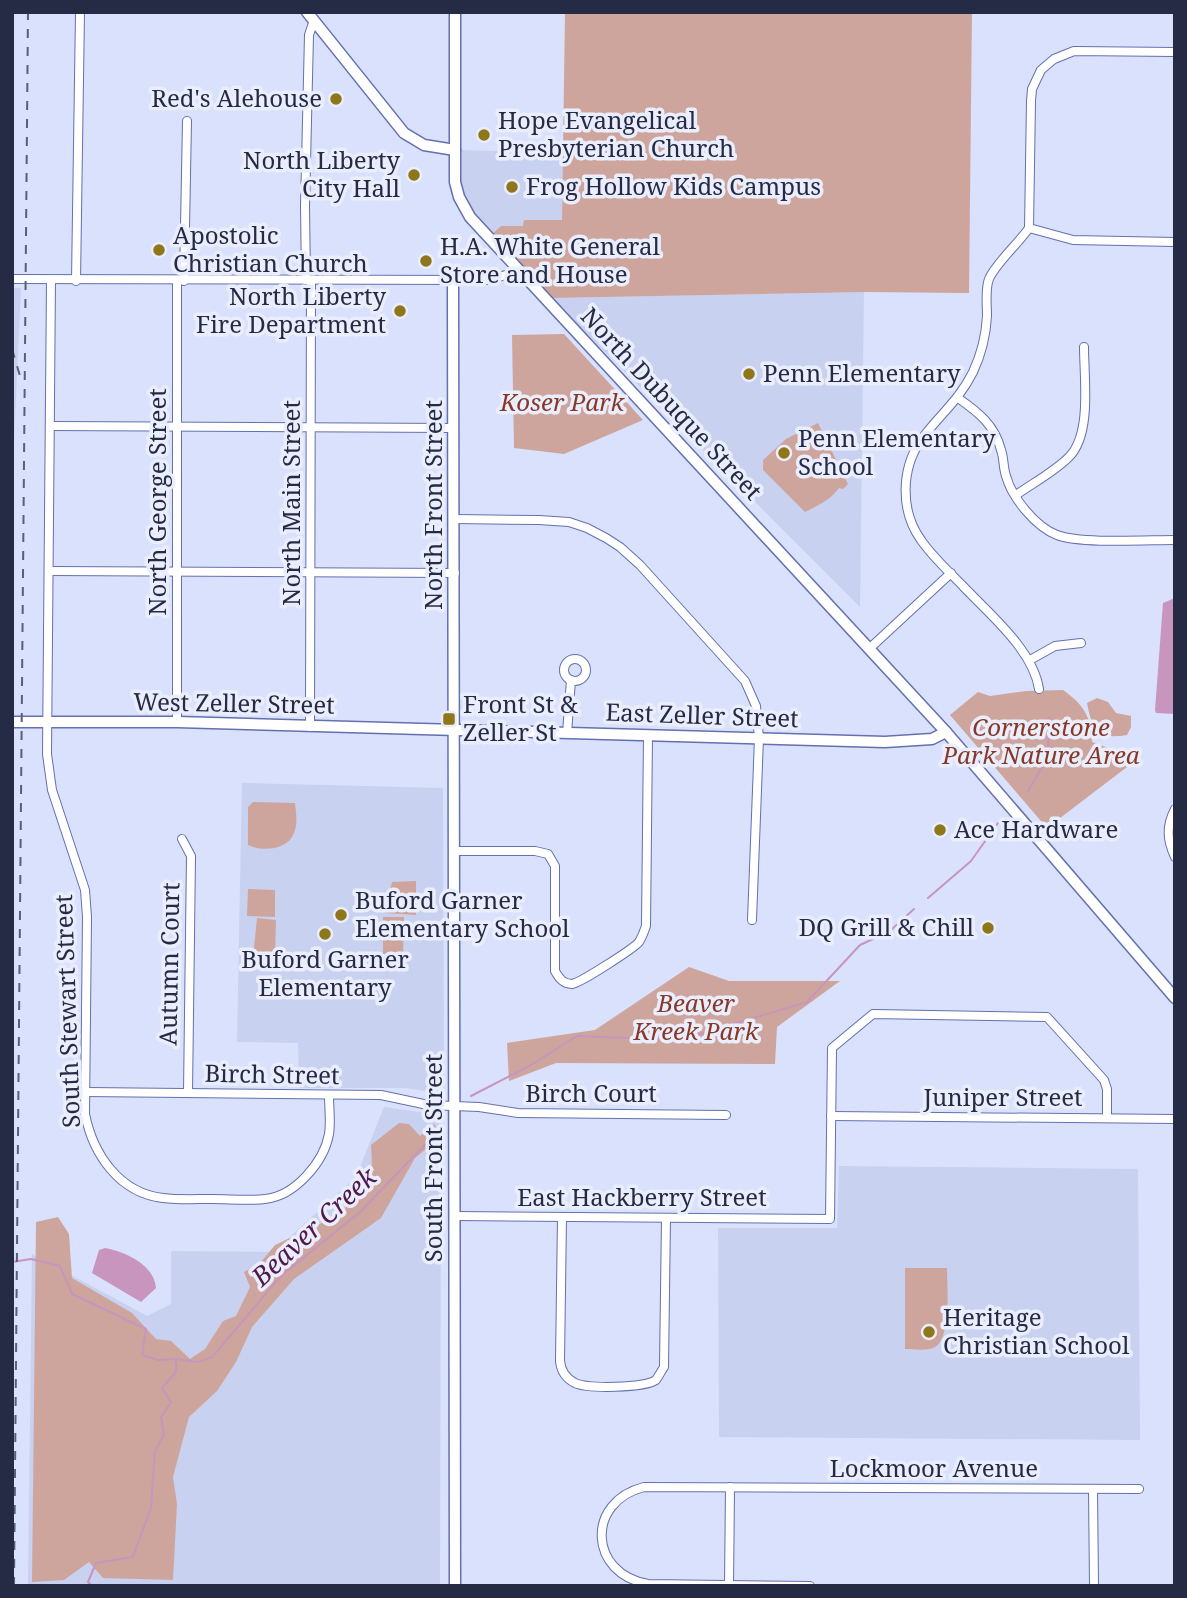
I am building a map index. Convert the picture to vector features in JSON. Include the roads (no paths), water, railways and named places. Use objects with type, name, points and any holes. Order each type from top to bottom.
[{"type":"street","points":[[76,281],[80,12]]},
{"type":"street","points":[[310,16],[404,133],[424,145],[455,150],[455,12]]},
{"type":"street","name":"North Main Street","points":[[310,16],[305,206],[312,427],[310,727]]},
{"type":"street","points":[[1039,688],[1030,660],[914,529],[905,492],[909,466],[914,452],[928,431],[958,398],[973,372],[987,318],[988,281],[1029,228],[1031,101],[1032,89],[1041,70],[1054,58],[1074,51],[1175,52]]},
{"type":"street","name":"North George Street","points":[[177,722],[177,426],[187,121]]},
{"type":"street","name":"North Dubuque Street","points":[[455,150],[458,197],[470,217],[946,732],[1175,998]]},
{"type":"street","points":[[1029,228],[1073,240],[1175,242]]},
{"type":"street","points":[[12,279],[488,280],[520,271]]},
{"type":"street","name":"South Stewart Street","points":[[51,280],[48,774],[85,890],[85,1114],[89,1136],[108,1168],[134,1187],[162,1198],[267,1199],[286,1193],[319,1161],[329,1132],[329,1096]]},
{"type":"street","name":"North Front Street","points":[[453,280],[456,730]]},
{"type":"street","points":[[1016,495],[1063,463],[1077,447],[1083,428],[1084,347]]},
{"type":"street","points":[[958,398],[984,417],[996,434],[1006,477],[1016,495],[1039,523],[1058,536],[1072,539],[1175,540]]},
{"type":"street","points":[[50,426],[454,428]]},
{"type":"street","points":[[454,519],[540,520],[569,522],[587,528],[620,547],[661,587],[745,681],[756,706],[759,738],[752,920]]},
{"type":"street","points":[[49,571],[455,573]]},
{"type":"street","points":[[870,649],[951,573]]},
{"type":"street","points":[[1030,660],[1055,646],[1081,643]]},
{"type":"street","points":[[568,733],[571,680]]},
{"type":"street","name":"West Zeller Street","points":[[12,722],[177,722],[456,730]]},
{"type":"street","name":"East Zeller Street","points":[[456,730],[885,742],[932,739],[946,732]]},
{"type":"street","name":"South Front Street","points":[[455,1586],[456,730]]},
{"type":"street","points":[[456,851],[544,852],[552,859],[555,866],[555,971],[563,982],[568,984],[580,981],[633,947],[642,937],[646,926],[648,735]]},
{"type":"street","points":[[1175,809],[1169,822],[1168,834],[1175,857]]},
{"type":"street","name":"Autumn Court","points":[[182,839],[191,856],[188,1093]]},
{"type":"street","points":[[831,1116],[831,1054],[834,1046],[869,1016],[899,1015],[1047,1017],[1104,1080],[1107,1088],[1107,1118]]},
{"type":"street","name":"Birch Street","points":[[86,1092],[381,1095],[428,1105],[456,1106]]},
{"type":"street","name":"Birch Court","points":[[456,1106],[518,1113],[726,1115]]},
{"type":"street","name":"East Hackberry Street","points":[[455,1216],[830,1219],[831,1116]]},
{"type":"street","name":"Juniper Street","points":[[831,1116],[1175,1119]]},
{"type":"street","points":[[562,1217],[560,1361],[563,1372],[577,1384],[638,1386],[656,1380],[664,1367],[666,1218]]},
{"type":"street","name":"Lockmoor Avenue","points":[[810,1586],[636,1582],[615,1569],[603,1548],[600,1536],[607,1511],[629,1490],[644,1487],[1139,1489]]},
{"type":"street","points":[[729,1585],[730,1487]]},
{"type":"street","points":[[1093,1489],[1094,1586]]},
{"type":"waterway","name":"Beaver Creek","points":[[1028,791],[1048,757],[1049,718]]},
{"type":"waterway","name":"Beaver Creek","points":[[928,898],[971,861],[998,823]]},
{"type":"waterway","name":"Beaver Creek","points":[[471,1096],[531,1065],[577,1036],[680,1040],[807,1002],[860,945],[890,931],[914,909]]},
{"type":"waterway","name":"Beaver Creek","points":[[177,1359],[198,1362],[212,1357],[282,1275],[360,1212],[440,1129]]},
{"type":"waterway","points":[[12,1262],[31,1259],[60,1266],[72,1294],[146,1329],[142,1355],[158,1360],[176,1359],[176,1372],[162,1388],[171,1402],[161,1417],[164,1435],[155,1451],[151,1508],[133,1557],[96,1563],[88,1582],[92,1586]]},
{"type":"railway","points":[[14,1586],[28,12]]},
{"type":"railway","points":[[12,349],[20,376]]},
{"type":"place","name":"Red's Alehouse","points":[[336,99]]},
{"type":"place","name":"Hope Evangelical Presbyterian Church","points":[[484,135]]},
{"type":"place","name":"North Liberty City Hall","points":[[414,175]]},
{"type":"place","name":"Frog Hollow Kids Campus","points":[[512,187]]},
{"type":"place","name":"Apostolic Christian Church","points":[[159,250]]},
{"type":"place","name":"H.A. White General Store and House","points":[[426,261]]},
{"type":"place","name":"North Liberty Fire Department","points":[[400,311]]},
{"type":"place","name":"Penn Elementary","points":[[749,374]]},
{"type":"place","name":"Penn Elementary School","points":[[784,453]]},
{"type":"place","name":"Front St & Zeller St","points":[[449,719]]},
{"type":"place","name":"Ace Hardware","points":[[940,830]]},
{"type":"place","name":"Buford Garner Elementary School","points":[[341,915]]},
{"type":"place","name":"DQ Grill & Chill","points":[[988,928]]},
{"type":"place","name":"Buford Garner Elementary","points":[[325,934]]},
{"type":"place","name":"Heritage Christian School","points":[[929,1332]]},
{"type":"park label","name":"Koser Park","points":[[562,403]]},
{"type":"park label","name":"Cornerstone Park Nature Area","points":[[1041,742]]},
{"type":"park label","name":"Beaver Kreek Park","points":[[696,1018]]}]
